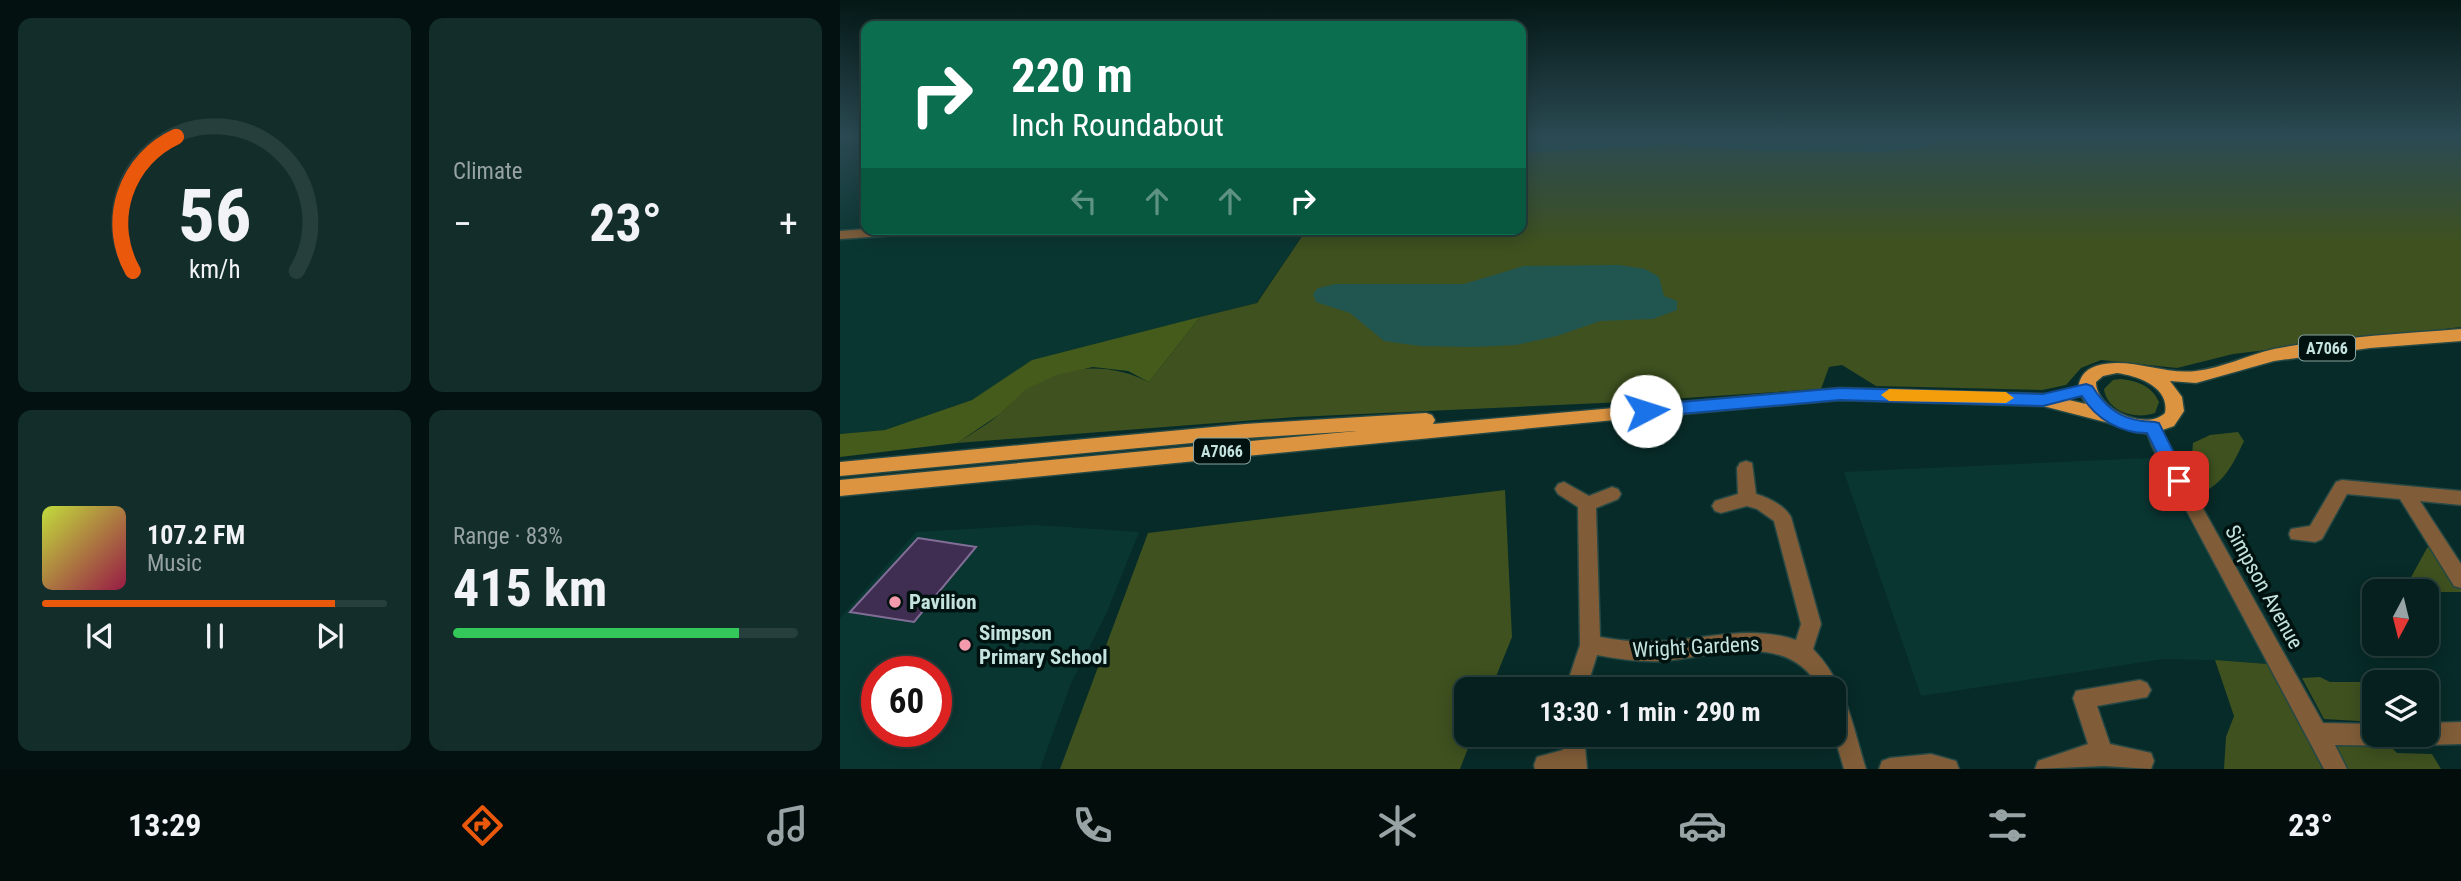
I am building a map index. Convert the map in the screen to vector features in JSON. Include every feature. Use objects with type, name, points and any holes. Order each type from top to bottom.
[{"type":"main road","name":"A7066","points":[[2109,416],[2097,408],[2086,390],[2087,380],[2093,373],[2104,368],[2196,377],[2274,355],[2370,342],[2461,335]]},
{"type":"main road","points":[[2147,374],[2171,393],[2176,403],[2176,415],[2167,423],[2153,427]]},
{"type":"main road","points":[[2176,403],[2196,377]]},
{"type":"main road","name":"A7066","points":[[2043,400],[2086,390]]},
{"type":"main road","name":"A7066","points":[[840,488],[1604,414],[1840,394],[2043,400],[2109,416],[2138,427],[2153,427]]},
{"type":"main road","name":"A7066","points":[[840,468],[1382,421],[1604,414]]},
{"type":"street","points":[[840,235],[861,234]]},
{"type":"street","name":"Simpson Avenue","points":[[2153,427],[2160,446],[2336,769]]},
{"type":"street","points":[[1746,468],[1747,499]]},
{"type":"street","points":[[2298,534],[2315,534],[2342,487],[2461,498]]},
{"type":"street","points":[[1564,489],[1587,504]]},
{"type":"street","points":[[2405,493],[2461,580]]},
{"type":"street","points":[[1587,504],[1612,494]]},
{"type":"street","points":[[1721,506],[1747,499],[1775,509],[1782,517],[1811,624],[1802,652],[1824,677]]},
{"type":"street","points":[[1579,677],[1590,645],[1587,504]]},
{"type":"street","name":"Wright Gardens","points":[[1590,645],[1624,651],[1663,651],[1759,641],[1802,652]]},
{"type":"street","points":[[2101,752],[2084,698],[2140,690]]},
{"type":"street","points":[[2439,734],[2461,733]]},
{"type":"street","points":[[2318,734],[2362,735]]},
{"type":"street","points":[[1846,740],[1855,769]]},
{"type":"street","points":[[2046,769],[2069,759],[2101,752],[2143,761]]},
{"type":"street","points":[[1545,765],[1575,764]]},
{"type":"street","points":[[1890,769],[1931,765],[1948,769]]},
{"type":"shaded area","points":[[840,172],[861,172],[861,235],[1303,235],[1256,303],[1032,360],[972,400],[885,430],[840,434]]},
{"type":"shaded area","points":[[2149,458],[2281,665],[2163,659],[1921,696],[1844,472]]},
{"type":"shaded area","name":"Simpson Primary School","points":[[1035,525],[1139,532],[1106,614],[1071,683],[1040,769],[840,769],[840,618],[916,532]]},
{"type":"green space","points":[[1526,172],[2461,172],[2461,327],[2233,354],[2177,368],[2101,360],[2081,368],[2066,385],[2042,390],[1876,386],[1842,365],[1829,367],[1821,389],[1624,402],[1296,417],[957,443],[997,416],[1025,389],[1055,375],[1103,369],[1119,371],[1149,382],[1200,317],[1257,303],[1303,235],[1526,235]]},
{"type":"green space","points":[[1200,317],[1149,382],[1128,371],[1093,367],[1056,375],[1025,390],[1000,414],[957,443],[840,457],[840,434],[885,430],[972,400],[1032,360]]},
{"type":"green space","points":[[2113,380],[2139,383],[2152,392],[2159,402],[2155,413],[2131,415],[2116,409],[2106,397],[2104,389]]},
{"type":"green space","points":[[2238,432],[2244,441],[2237,455],[2226,474],[2209,489],[2192,455],[2193,443],[2210,435]]},
{"type":"green space","points":[[1505,490],[1512,637],[1496,677],[1454,677],[1454,747],[1468,747],[1460,769],[1060,769],[1148,533]]},
{"type":"green space","points":[[2436,542],[2461,580],[2461,592],[2440,592],[2440,579],[2410,579],[2427,548]]},
{"type":"green space","points":[[2215,660],[2281,665],[2318,734],[2362,735],[2362,747],[2391,747],[2397,753],[2432,754],[2441,769],[2224,769],[2226,737],[2234,716]]},
{"type":"green space","points":[[2320,677],[2330,682],[2362,682],[2362,721],[2324,719],[2302,678]]},
{"type":"water","points":[[1619,265],[1645,269],[1659,277],[1664,296],[1677,301],[1677,310],[1653,319],[1600,321],[1557,336],[1516,345],[1420,346],[1384,341],[1350,313],[1316,302],[1313,294],[1318,288],[1336,284],[1464,284],[1524,266]]},
{"type":"building","points":[[918,538],[976,547],[914,622],[850,612]]},
{"type":"slow traffic","points":[[1889,395],[2006,398]]},
{"type":"place","name":"Pavilion","points":[[895,602]]},
{"type":"place","name":"Simpson Primary School","points":[[965,645]]},
{"type":"route","points":[[1646,411],[1840,394],[1983,396],[2043,400],[2086,390],[2097,408],[2109,416],[2138,427],[2153,427],[2179,481]]}]
